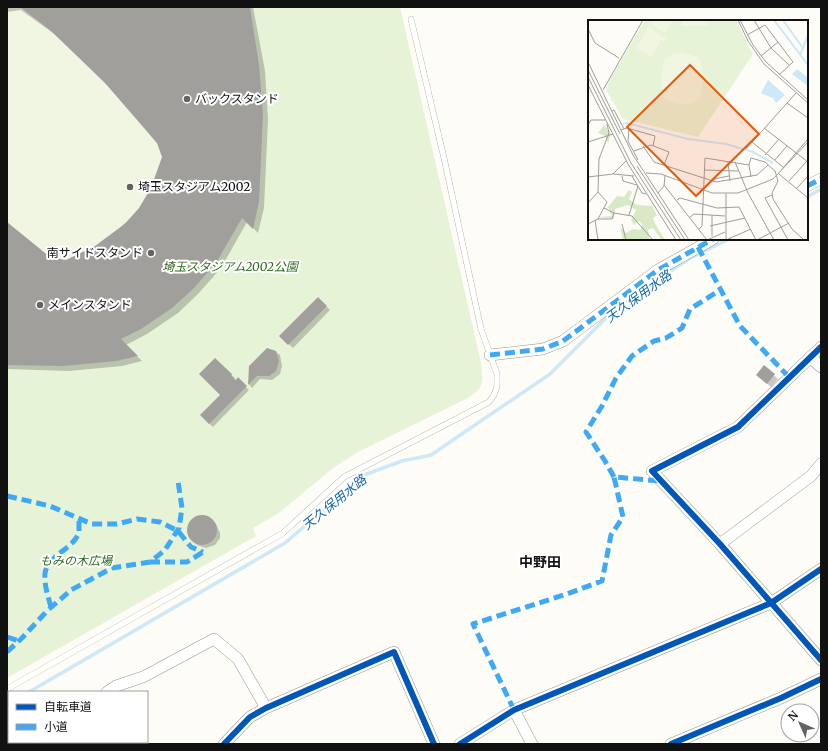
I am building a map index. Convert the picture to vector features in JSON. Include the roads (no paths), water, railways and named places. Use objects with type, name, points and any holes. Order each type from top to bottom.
[{"type":"street","points":[[808,186],[821,179]]},
{"type":"street","points":[[490,354],[543,348],[563,341],[658,270],[711,240]]},
{"type":"street","points":[[821,347],[738,427],[652,471],[720,544],[821,660]]},
{"type":"street","points":[[810,357],[821,367]]},
{"type":"street","points":[[720,544],[812,476],[821,464]]},
{"type":"street","points":[[460,744],[514,710],[771,603],[821,569]]},
{"type":"street","points":[[108,691],[116,686],[143,677],[214,639],[238,659],[266,708]]},
{"type":"street","points":[[224,744],[250,717],[266,708],[394,652],[434,744]]},
{"type":"street","points":[[670,744],[781,698],[821,679]]},
{"type":"street","points":[[514,710],[532,744]]},
{"type":"lane","points":[[7,689],[283,533],[344,477],[489,402],[494,395],[497,386],[497,374],[481,329],[444,158],[411,19]]},
{"type":"waterway","name":"天久保用水路","points":[[808,196],[821,189]]},
{"type":"waterway","name":"天久保用水路","points":[[31,691],[285,543],[364,475],[402,461],[431,455],[550,374],[614,310],[690,258],[727,240]]},
{"type":"place","name":"バックスタンド","points":[[187,99]]},
{"type":"place","name":"埼玉スタジアム2002","points":[[130,187]]},
{"type":"place","name":"南サイドスタンド","points":[[151,253]]},
{"type":"place","name":"メインスタンド","points":[[40,305]]},
{"type":"district","name":"中野田","points":[[540,562]]},
{"type":"park label","name":"埼玉スタジアム2002公園","points":[[230,267]]},
{"type":"park label","name":"もみの木広場","points":[[76,561]]}]
